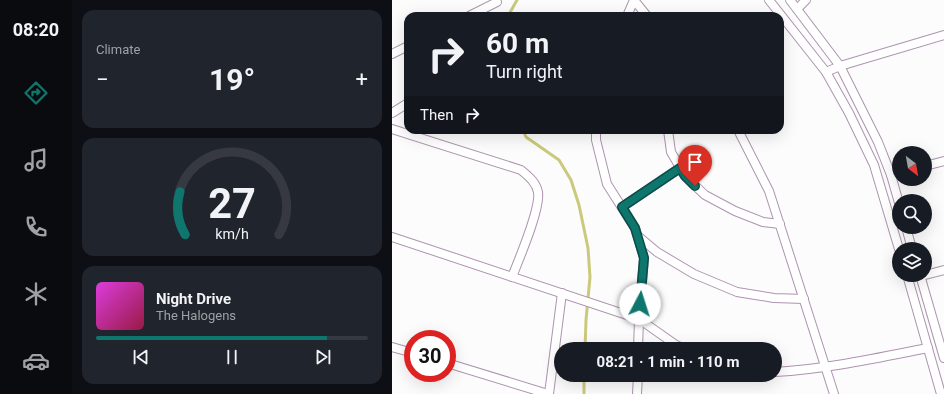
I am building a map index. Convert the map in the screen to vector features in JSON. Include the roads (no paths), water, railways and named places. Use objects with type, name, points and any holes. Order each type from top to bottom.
[{"type":"street","points":[[629,12],[634,0],[644,12]]},
{"type":"street","points":[[769,0],[778,12]]},
{"type":"street","points":[[790,0],[840,66],[892,168]]},
{"type":"street","points":[[797,9],[806,0]]},
{"type":"street","points":[[477,12],[497,2]]},
{"type":"street","points":[[784,19],[826,72],[865,145],[874,165],[897,242]]},
{"type":"street","points":[[826,72],[840,66],[944,35]]},
{"type":"street","points":[[392,54],[404,48]]},
{"type":"street","points":[[392,113],[404,106]]},
{"type":"street","points":[[392,129],[404,133]]},
{"type":"street","points":[[408,134],[521,170],[533,181],[538,191],[537,209],[512,277]]},
{"type":"street","points":[[596,134],[596,140],[607,184],[635,228],[644,258],[638,342]]},
{"type":"street","points":[[668,134],[670,152],[685,176],[705,195],[735,211],[763,222],[780,224]]},
{"type":"street","points":[[740,134],[769,191],[834,394]]},
{"type":"street","points":[[932,164],[944,161]]},
{"type":"street","points":[[622,207],[680,168]]},
{"type":"street","points":[[637,235],[657,252],[694,274],[737,292],[774,298],[804,299]]},
{"type":"street","points":[[392,237],[639,319],[672,342]]},
{"type":"street","points":[[932,273],[944,270]]},
{"type":"street","points":[[909,282],[941,394]]},
{"type":"street","points":[[924,282],[944,358]]},
{"type":"street","points":[[456,366],[549,394],[562,293]]},
{"type":"street","points":[[392,347],[404,350]]},
{"type":"street","points":[[782,372],[826,367],[928,348]]},
{"type":"street","points":[[637,394],[638,382]]},
{"type":"waterway","points":[[510,12],[517,0]]},
{"type":"waterway","points":[[525,134],[526,137],[559,160],[571,180],[579,205],[588,248],[590,277],[585,342]]},
{"type":"waterway","points":[[584,382],[584,394]]}]
